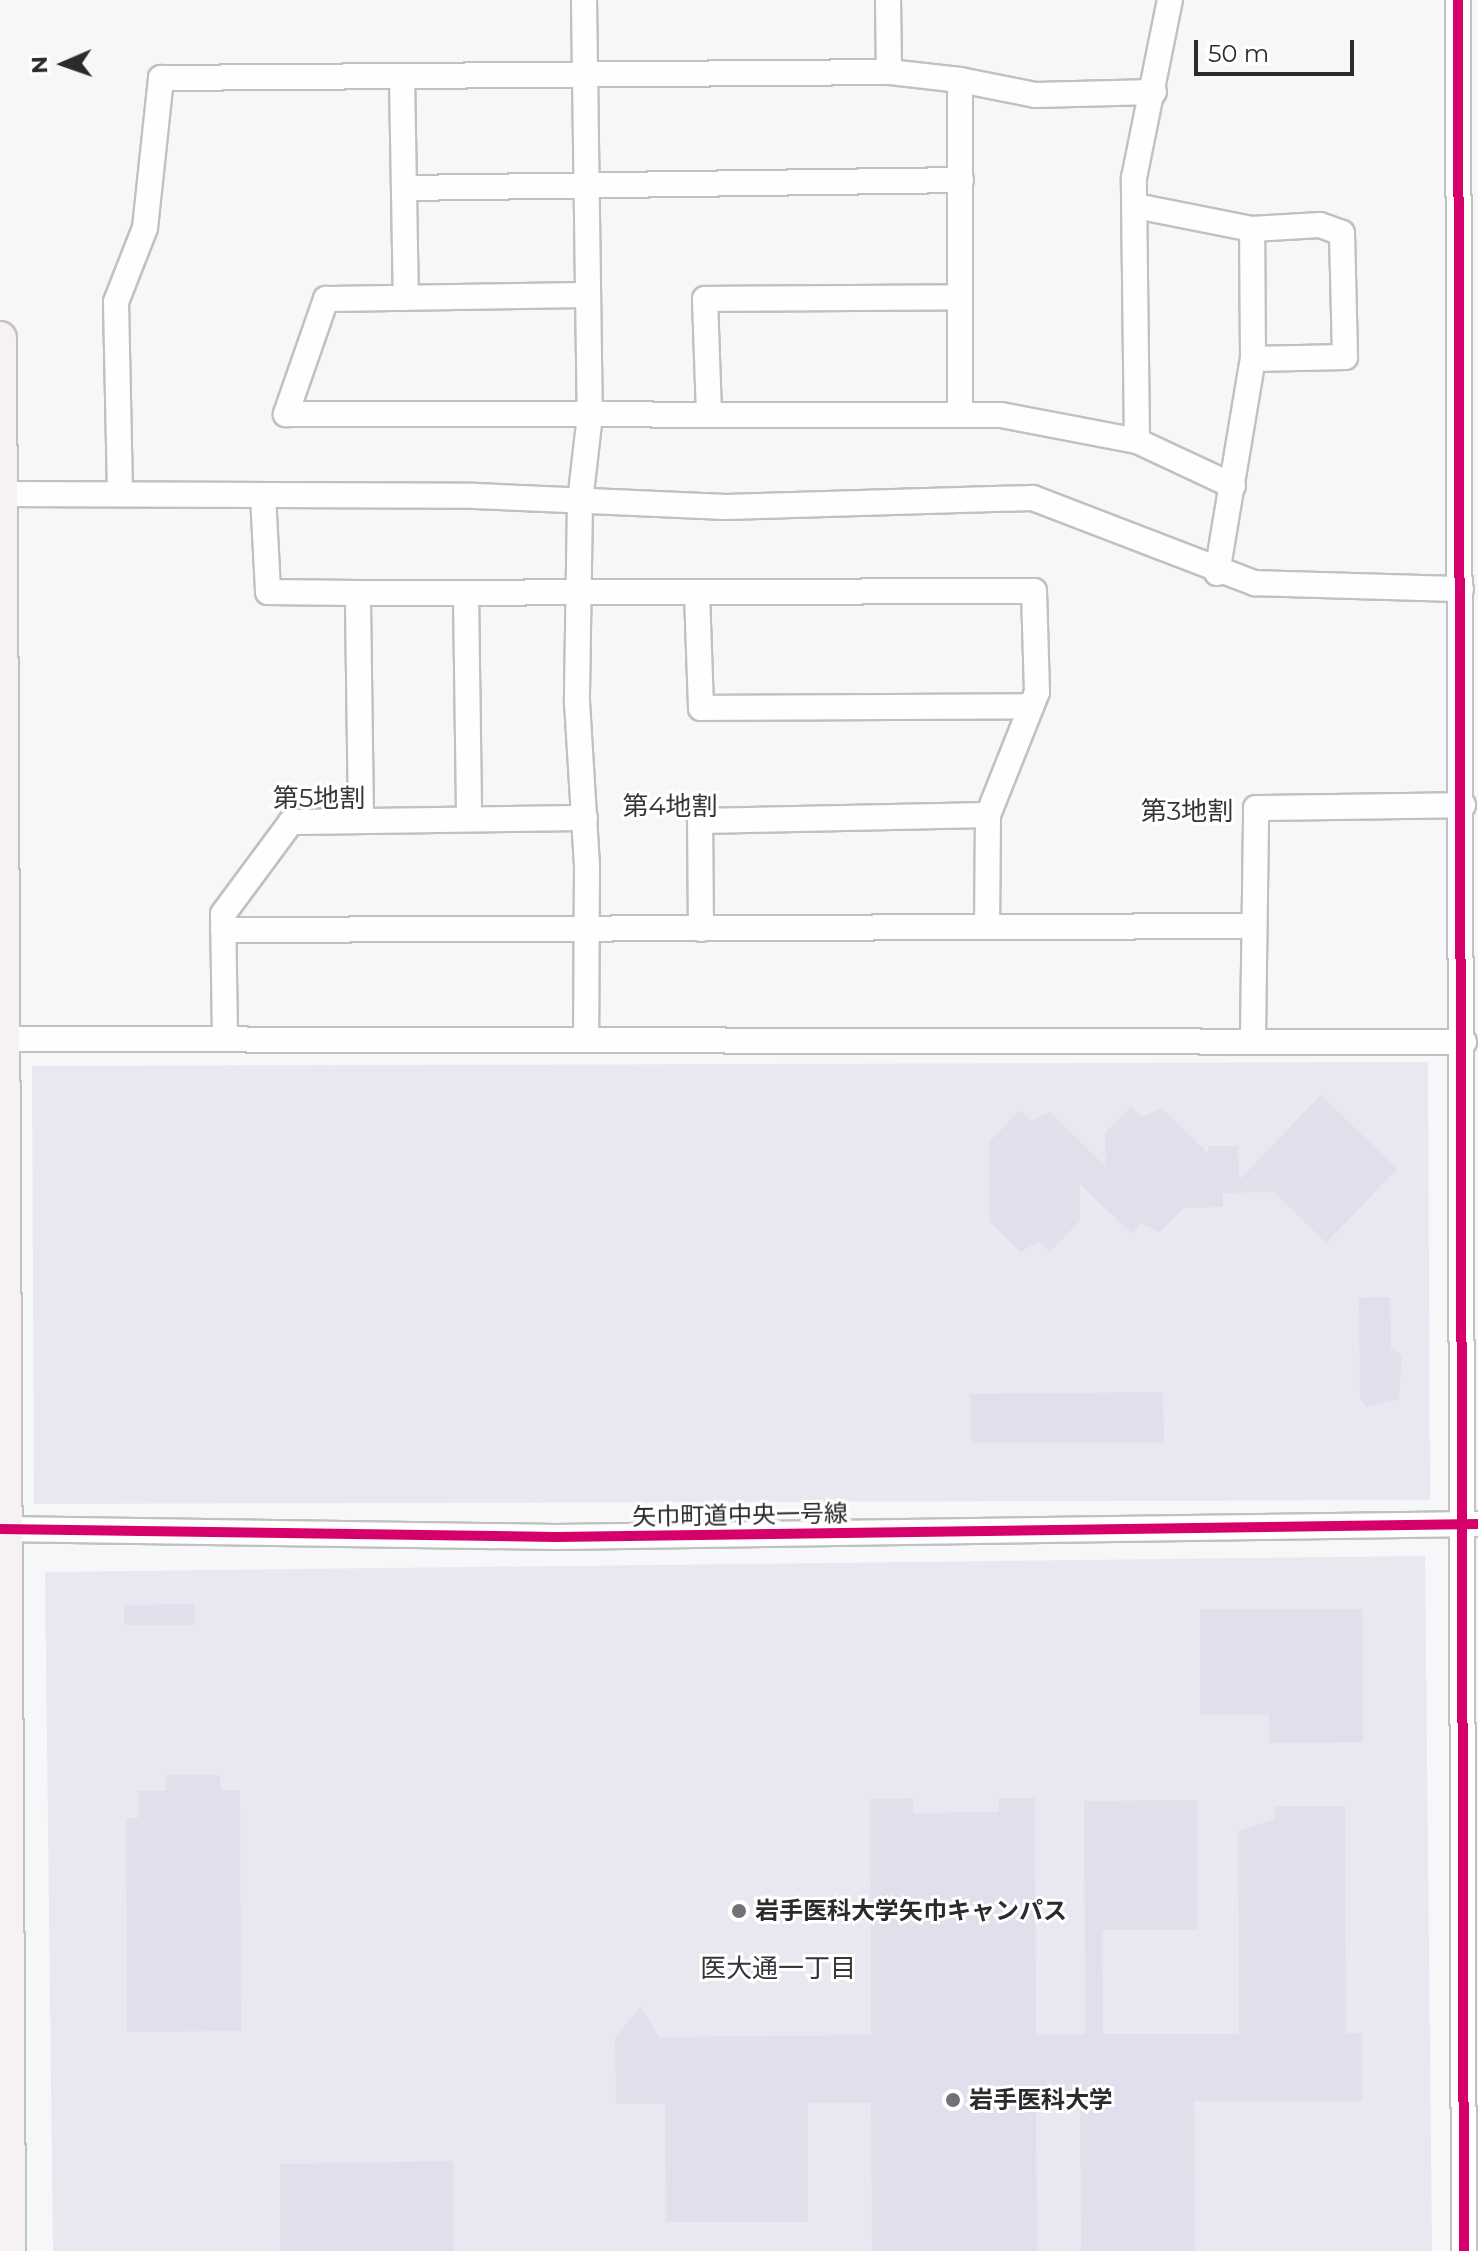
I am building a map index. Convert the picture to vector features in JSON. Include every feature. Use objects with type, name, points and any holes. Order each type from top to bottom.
[{"type":"main road","points":[[0,338],[4,1039],[1,1527],[9,2251]]},
{"type":"street","points":[[584,0],[584,186],[590,415],[580,502],[578,592],[585,818],[583,931],[586,1036]]},
{"type":"street","points":[[888,0],[889,72]]},
{"type":"street","points":[[1137,441],[1134,178],[1154,92],[1170,0]]},
{"type":"street","points":[[1458,0],[1470,1524],[1464,2251]]},
{"type":"street","points":[[120,493],[116,302],[145,228],[161,78],[586,77],[889,72],[960,80],[1036,95],[1154,92]]},
{"type":"street","points":[[402,77],[406,298]]},
{"type":"street","points":[[960,80],[960,415]]},
{"type":"street","points":[[404,188],[961,180]]},
{"type":"street","points":[[1136,206],[1252,229],[1320,225],[1342,233],[1345,357],[1253,359]]},
{"type":"street","points":[[1217,573],[1253,359],[1252,229]]},
{"type":"street","points":[[587,295],[326,299],[286,414],[960,415],[1042,421],[1137,441],[1233,486]]},
{"type":"street","points":[[709,414],[705,299],[960,297]]},
{"type":"street","points":[[1,494],[263,495],[726,507],[1033,498],[1217,573],[1314,588],[1461,589]]},
{"type":"street","points":[[263,495],[268,592],[1034,591],[1037,692],[988,815],[987,925]]},
{"type":"street","points":[[358,593],[361,818]]},
{"type":"street","points":[[697,593],[701,708],[1031,706]]},
{"type":"street","points":[[466,594],[469,818]]},
{"type":"street","points":[[1253,1036],[1251,926],[1256,808],[1463,805]]},
{"type":"street","points":[[701,929],[700,821],[988,815]]},
{"type":"street","points":[[225,1037],[223,914],[291,822],[361,818],[585,818]]},
{"type":"street","points":[[223,930],[583,931],[987,925],[1251,926]]},
{"type":"street","points":[[4,1039],[1253,1036],[1464,1042]]},
{"type":"street","name":"矢巾町道中央一号線","points":[[1,1527],[556,1537],[1470,1524]]},
{"type":"shaded area","points":[[1428,1062],[1430,1500],[34,1504],[32,1066]]},
{"type":"shaded area","name":"岩手医科大学矢巾キャンパス","points":[[1425,1556],[1432,2251],[53,2251],[45,1572]]},
{"type":"building","points":[[1321,1095],[1397,1169],[1326,1243],[1274,1192],[1223,1193],[1223,1207],[1184,1208],[1160,1232],[1141,1224],[1132,1234],[1080,1184],[1080,1221],[1050,1252],[1039,1241],[1021,1252],[990,1222],[989,1142],[1020,1110],[1031,1121],[1050,1112],[1106,1167],[1105,1133],[1131,1107],[1142,1117],[1162,1108],[1208,1153],[1208,1146],[1238,1146],[1239,1180]]},
{"type":"building","points":[[1390,1297],[1391,1349],[1402,1355],[1399,1399],[1366,1407],[1360,1399],[1359,1298]]},
{"type":"building","points":[[1163,1392],[1164,1443],[971,1443],[970,1394]]},
{"type":"building","points":[[195,1604],[195,1625],[124,1625],[124,1605]]},
{"type":"building","points":[[1200,1609],[1362,1609],[1363,1742],[1269,1743],[1269,1715],[1200,1715]]},
{"type":"building","points":[[166,1775],[220,1775],[221,1790],[240,1790],[241,2031],[127,2032],[126,1818],[138,1818],[138,1791],[166,1791]]},
{"type":"building","points":[[913,1798],[913,1813],[999,1812],[999,1798],[1035,1798],[1036,2035],[1085,2034],[1084,1801],[1197,1800],[1198,1930],[1102,1930],[1103,2034],[1239,2034],[1238,1831],[1274,1820],[1274,1806],[1345,1806],[1346,2034],[1362,2033],[1362,2101],[1194,2101],[1195,2251],[1081,2251],[1080,2102],[1036,2102],[1037,2251],[872,2251],[871,2103],[808,2103],[808,2222],[666,2222],[665,2104],[616,2104],[615,2037],[641,2007],[659,2037],[871,2035],[870,1799]]},
{"type":"building","points":[[453,2161],[454,2251],[280,2251],[280,2164]]},
{"type":"cycle path","points":[[1458,0],[1464,2251]]},
{"type":"cycle path","points":[[0,1529],[556,1537],[1478,1524]]},
{"type":"place","name":"岩手医科大学矢巾キャンパス","points":[[739,1911]]},
{"type":"place","name":"岩手医科大学","points":[[953,2100]]},
{"type":"district","name":"第5地割","points":[[319,799]]},
{"type":"district","name":"第4地割","points":[[670,807]]},
{"type":"district","name":"第3地割","points":[[1187,812]]},
{"type":"district","name":"医大通一丁目","points":[[778,1969]]}]
